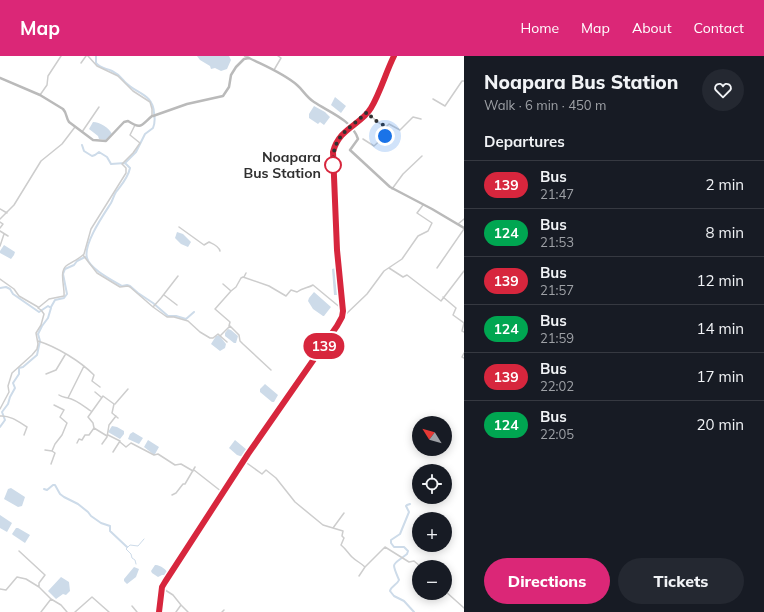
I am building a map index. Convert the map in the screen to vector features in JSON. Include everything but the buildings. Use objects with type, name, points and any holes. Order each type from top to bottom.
[{"type":"main road","points":[[159,612],[162,588],[165,582],[244,461],[342,317],[343,310],[337,250],[333,155],[336,143],[350,126],[367,112],[373,104],[394,56]]},
{"type":"main road","points":[[0,78],[40,95],[64,109],[66,118],[75,127],[93,140],[104,142],[108,140],[126,121],[141,126],[152,116],[157,114],[187,104],[223,96],[229,87],[231,75],[236,67],[244,59],[249,58],[292,81],[299,86],[310,99],[350,126],[358,139],[350,150],[365,166],[392,189],[458,224],[464,229]]},
{"type":"street","points":[[40,95],[47,85],[48,76],[61,56]]},
{"type":"street","points":[[81,63],[87,56],[97,66],[118,76],[133,91],[150,102],[152,116]]},
{"type":"street","points":[[245,56],[249,58]]},
{"type":"street","points":[[274,71],[281,58],[278,56]]},
{"type":"street","points":[[433,99],[445,106],[456,88],[464,81]]},
{"type":"street","points":[[82,132],[100,107]]},
{"type":"street","points":[[363,139],[374,146],[388,133],[386,127],[373,119],[367,112]]},
{"type":"street","points":[[386,127],[389,124],[400,130],[413,117],[415,116],[420,119]]},
{"type":"street","points":[[38,308],[49,299],[64,296],[65,289],[62,274],[63,271],[65,267],[83,255],[86,250],[91,229],[126,173],[126,168],[122,164],[140,143],[130,135],[135,125]]},
{"type":"street","points":[[0,219],[18,201],[41,161],[62,144],[75,127]]},
{"type":"street","points":[[392,189],[403,174],[422,156]]},
{"type":"street","points":[[342,317],[367,294],[384,271],[402,259],[418,236],[428,230],[432,223],[417,213],[423,205]]},
{"type":"street","points":[[0,210],[6,212]]},
{"type":"street","points":[[458,224],[464,219]]},
{"type":"street","points":[[0,222],[3,224],[0,228]]},
{"type":"street","points":[[179,227],[204,245],[209,242],[214,244],[220,251]]},
{"type":"street","points":[[437,268],[464,229]]},
{"type":"street","points":[[0,231],[8,236]]},
{"type":"street","points":[[0,246],[4,234]]},
{"type":"street","points":[[83,255],[97,273],[120,287],[128,286],[167,317],[174,317],[188,321],[200,332],[210,338],[213,338],[217,334],[227,342]]},
{"type":"street","points":[[389,268],[403,277],[407,275],[440,301],[464,270]]},
{"type":"street","points":[[246,273],[236,287],[215,310],[230,322],[229,326],[239,335],[240,341],[271,370]]},
{"type":"street","points":[[153,307],[178,276]]},
{"type":"street","points":[[244,277],[269,286],[286,296],[291,290],[298,292],[303,288],[309,288],[313,285],[343,310]]},
{"type":"street","points":[[0,279],[14,289],[19,296],[42,310],[44,317],[36,333],[38,341],[35,352],[12,373],[8,386],[9,392],[0,409]]},
{"type":"street","points":[[223,284],[231,291]]},
{"type":"street","points":[[164,295],[178,306]]},
{"type":"street","points":[[443,297],[456,308],[453,315],[464,323],[462,331],[464,332]]},
{"type":"street","points":[[221,336],[229,326]]},
{"type":"street","points":[[38,341],[84,366],[94,375],[92,381],[100,386]]},
{"type":"street","points":[[464,353],[462,356],[464,358]]},
{"type":"street","points":[[46,374],[56,370],[65,355]]},
{"type":"street","points":[[68,398],[84,366]]},
{"type":"street","points":[[102,444],[108,435],[109,425],[117,417],[112,413],[114,405],[128,389]]},
{"type":"street","points":[[95,392],[102,397],[103,396],[114,405]]},
{"type":"street","points":[[58,395],[68,398],[91,412]]},
{"type":"street","points":[[102,397],[88,417],[93,423],[94,428],[120,441],[126,447],[131,443],[154,455],[158,454],[175,464],[181,464],[194,470],[224,492]]},
{"type":"street","points":[[52,451],[62,435],[67,423],[60,417],[64,410],[54,405]]},
{"type":"street","points":[[0,416],[4,415],[27,427],[24,434]]},
{"type":"street","points":[[77,443],[79,440],[82,440],[85,435],[89,435],[94,428]]},
{"type":"street","points":[[113,452],[120,442]]},
{"type":"street","points":[[46,450],[52,451]]},
{"type":"street","points":[[51,464],[55,453],[52,451]]},
{"type":"street","points":[[244,461],[262,474],[266,470],[276,478],[295,502],[323,525],[344,532],[342,536],[344,538],[341,545],[348,550],[354,559],[365,567]]},
{"type":"street","points":[[172,496],[183,484],[185,484],[195,467]]},
{"type":"street","points":[[333,528],[344,513]]},
{"type":"street","points":[[359,576],[365,567],[385,547],[409,562],[412,561]]},
{"type":"street","points":[[19,551],[45,575],[39,584],[39,587]]},
{"type":"street","points":[[0,590],[6,590],[18,577],[26,579],[39,587],[67,612]]},
{"type":"street","points":[[162,588],[173,595],[188,612]]},
{"type":"street","points":[[75,612],[92,597],[109,612]]},
{"type":"street","points":[[452,597],[464,608]]},
{"type":"street","points":[[41,612],[51,599]]},
{"type":"street","points":[[176,612],[181,605]]},
{"type":"street","points":[[132,606],[137,612]]},
{"type":"water","points":[[197,56],[229,56],[231,60],[227,69],[221,71],[215,68],[211,69],[210,66],[200,60]]},
{"type":"water","points":[[335,97],[346,106],[341,113],[331,105]]},
{"type":"water","points":[[314,106],[325,112],[330,117],[324,125],[320,122],[318,124],[309,118],[309,114]]},
{"type":"water","points":[[93,122],[104,126],[112,134],[106,140],[99,139],[98,136],[89,129]]},
{"type":"water","points":[[177,232],[183,234],[191,242],[188,247],[181,244],[175,238]]},
{"type":"water","points":[[4,245],[15,252],[11,259],[0,253]]},
{"type":"water","points":[[336,268],[338,295],[334,295],[332,269]]},
{"type":"water","points":[[314,292],[331,307],[324,316],[313,309],[308,301]]},
{"type":"water","points":[[228,329],[238,336],[236,343],[225,336]]},
{"type":"water","points":[[219,335],[226,344],[225,348],[220,351],[211,344],[216,336]]},
{"type":"water","points":[[265,384],[278,395],[274,402],[260,392],[260,389]]},
{"type":"water","points":[[112,426],[124,431],[124,434],[120,439],[108,432]]},
{"type":"water","points":[[133,432],[143,438],[139,444],[128,439],[130,434]]},
{"type":"water","points":[[148,440],[159,447],[155,454],[144,447]]},
{"type":"water","points":[[235,440],[247,450],[243,457],[237,455],[229,448]]},
{"type":"water","points":[[11,488],[25,497],[22,506],[18,507],[4,499],[8,489]]},
{"type":"water","points":[[0,515],[12,523],[7,532],[0,528]]},
{"type":"water","points":[[16,528],[30,535],[25,543],[12,534]]},
{"type":"water","points":[[155,565],[159,565],[168,573],[158,577],[151,571]]},
{"type":"water","points":[[134,567],[139,569],[136,577],[127,584],[124,579]]},
{"type":"water","points":[[61,577],[69,582],[70,591],[66,595],[63,594],[56,599],[48,591]]},
{"type":"waterway","points":[[96,56],[96,63],[98,65],[117,74],[130,87],[148,98],[153,107],[155,119],[153,128],[145,134],[136,152],[125,163]]},
{"type":"waterway","points":[[82,145],[84,151],[92,156],[99,152],[107,157],[111,164],[125,163],[130,168],[126,178],[115,193],[111,203],[91,237],[87,252],[89,262],[102,274],[113,281],[122,286],[130,286],[168,316],[176,316],[186,319],[194,312]]},
{"type":"waterway","points":[[51,307],[55,300],[64,298],[67,294],[63,274],[65,269],[74,265],[77,261],[85,257]]},
{"type":"waterway","points":[[0,288],[6,287],[10,289],[13,294],[39,312],[48,306],[51,308],[48,318],[38,334],[40,341],[37,355],[23,367],[19,368],[19,374],[13,383],[15,388],[8,404],[2,412],[5,420],[0,427]]},
{"type":"waterway","points":[[44,489],[47,490],[55,485],[60,494],[64,497],[78,504],[101,523],[110,526],[110,531],[127,547]]},
{"type":"waterway","points":[[410,504],[406,506],[409,512],[400,534],[391,540],[394,547],[404,547],[408,551],[407,554],[394,564],[399,580],[390,591],[394,596],[404,601],[414,612]]},
{"type":"waterway","points":[[136,564],[135,560],[126,549],[130,545],[138,546],[144,539]]},
{"type":"bus line","name":"139","points":[[159,612],[162,587],[165,582],[248,454],[342,317],[343,311],[337,250],[333,152],[336,143],[345,131],[365,115],[371,108],[394,56]]},
{"type":"place","name":"Noapara Bus Station","points":[[333,165]]},
{"type":"route","points":[[333,165],[334,147],[345,131],[367,112],[373,119],[386,127],[388,133],[385,136]]}]
